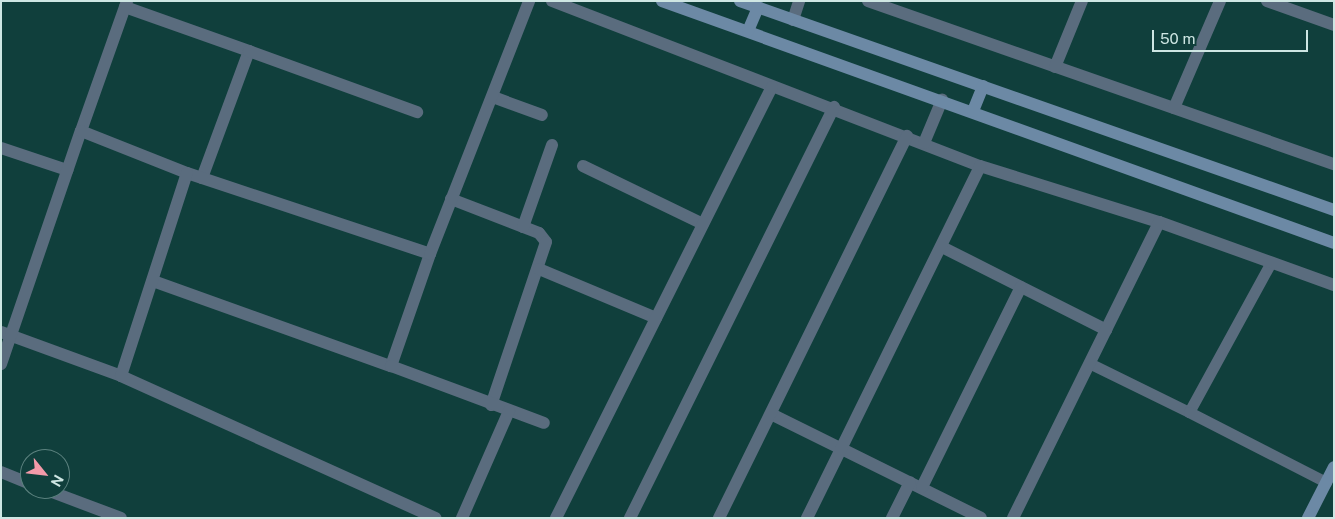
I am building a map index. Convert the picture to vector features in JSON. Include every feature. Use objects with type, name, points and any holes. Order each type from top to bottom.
[{"type":"street","points":[[391,366],[430,254],[529,1]]},
{"type":"street","points":[[552,1],[772,88],[834,107],[980,166],[1159,222],[1334,285]]},
{"type":"street","points":[[662,1],[973,111],[1334,244]]},
{"type":"street","points":[[740,1],[1334,210]]},
{"type":"street","points":[[793,20],[799,1]]},
{"type":"street","points":[[868,1],[1334,164]]},
{"type":"street","points":[[1055,67],[1082,1]]},
{"type":"street","points":[[1174,108],[1220,1]]},
{"type":"street","points":[[1267,1],[1334,25]]},
{"type":"street","points":[[1,364],[7,334],[126,4],[248,51],[417,112]]},
{"type":"street","points":[[748,31],[758,8]]},
{"type":"street","points":[[202,178],[248,51]]},
{"type":"street","points":[[973,111],[983,86]]},
{"type":"street","points":[[556,518],[772,88]]},
{"type":"street","points":[[493,97],[542,115]]},
{"type":"street","points":[[924,143],[942,100]]},
{"type":"street","points":[[630,518],[834,107]]},
{"type":"street","points":[[81,131],[187,173],[430,254]]},
{"type":"street","points":[[719,518],[907,136]]},
{"type":"street","points":[[523,227],[552,145]]},
{"type":"street","points":[[1,148],[67,170]]},
{"type":"street","points":[[582,166],[703,224]]},
{"type":"street","points":[[806,518],[942,247],[980,166]]},
{"type":"street","points":[[121,376],[187,173]]},
{"type":"street","points":[[451,199],[539,233],[546,242],[539,269],[491,405]]},
{"type":"street","points":[[1013,518],[1159,222]]},
{"type":"street","points":[[942,247],[1106,330]]},
{"type":"street","points":[[539,269],[656,318]]},
{"type":"street","points":[[153,281],[544,423]]},
{"type":"street","points":[[892,518],[916,484],[1021,287]]},
{"type":"street","points":[[7,334],[121,376],[435,518]]},
{"type":"street","points":[[462,518],[509,411]]},
{"type":"street","points":[[771,414],[916,484],[981,518]]},
{"type":"street","points":[[1308,518],[1334,467]]},
{"type":"street","points":[[1,472],[20,480]]},
{"type":"street","points":[[70,499],[121,518]]},
{"type":"lane","points":[[1189,412],[1271,262]]},
{"type":"lane","points":[[1089,364],[1189,412],[1326,482]]}]
